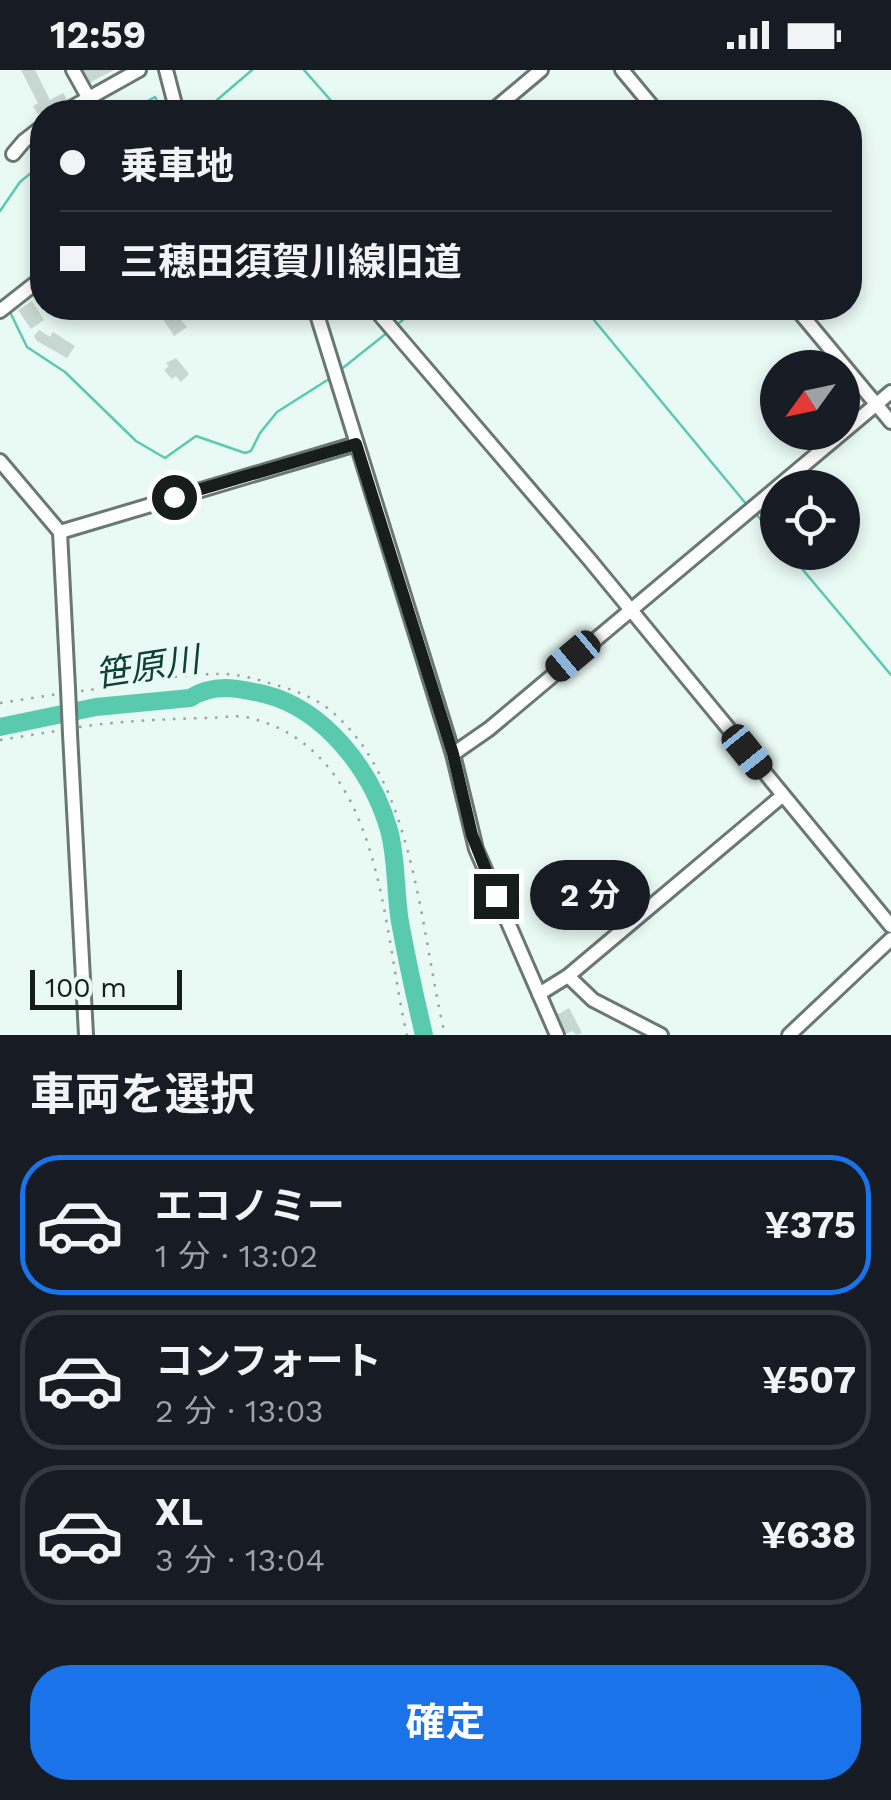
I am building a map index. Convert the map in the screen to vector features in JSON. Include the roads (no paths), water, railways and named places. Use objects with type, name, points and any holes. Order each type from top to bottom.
[{"type":"street","points":[[73,70],[88,97]]},
{"type":"street","points":[[83,100],[139,70]]},
{"type":"street","points":[[166,70],[174,100]]},
{"type":"street","points":[[506,100],[542,70]]},
{"type":"street","points":[[622,70],[647,100]]},
{"type":"street","points":[[13,154],[30,137]]},
{"type":"street","points":[[0,311],[30,287]]},
{"type":"street","points":[[319,320],[453,754],[476,848],[558,1035]]},
{"type":"street","points":[[384,320],[891,926]]},
{"type":"street","points":[[806,320],[891,422]]},
{"type":"street","points":[[453,754],[489,729],[891,392]]},
{"type":"street","points":[[60,532],[356,444]]},
{"type":"street","points":[[0,460],[60,532],[86,1035]]},
{"type":"street","points":[[539,994],[568,976],[782,796]]},
{"type":"street","points":[[789,1035],[891,938]]},
{"type":"street","points":[[568,976],[593,1000],[660,1035]]},
{"type":"waterway","points":[[217,100],[252,70]]},
{"type":"waterway","points":[[304,70],[330,100]]},
{"type":"waterway","points":[[149,100],[157,100]]},
{"type":"waterway","points":[[0,211],[30,174]]},
{"type":"waterway","points":[[9,310],[27,347],[65,372],[136,441],[165,458],[196,436],[245,453],[251,451],[277,412],[329,379]]},
{"type":"waterway","points":[[398,324],[403,320]]},
{"type":"waterway","points":[[594,320],[747,505]]},
{"type":"waterway","points":[[339,371],[388,332]]},
{"type":"waterway","points":[[756,514],[760,519]]},
{"type":"waterway","points":[[803,570],[891,675]]},
{"type":"waterway","name":"笹原川","points":[[0,727],[96,707],[190,698],[226,688],[264,694],[307,713],[326,728],[358,765],[389,830],[400,922],[424,1035]]}]
